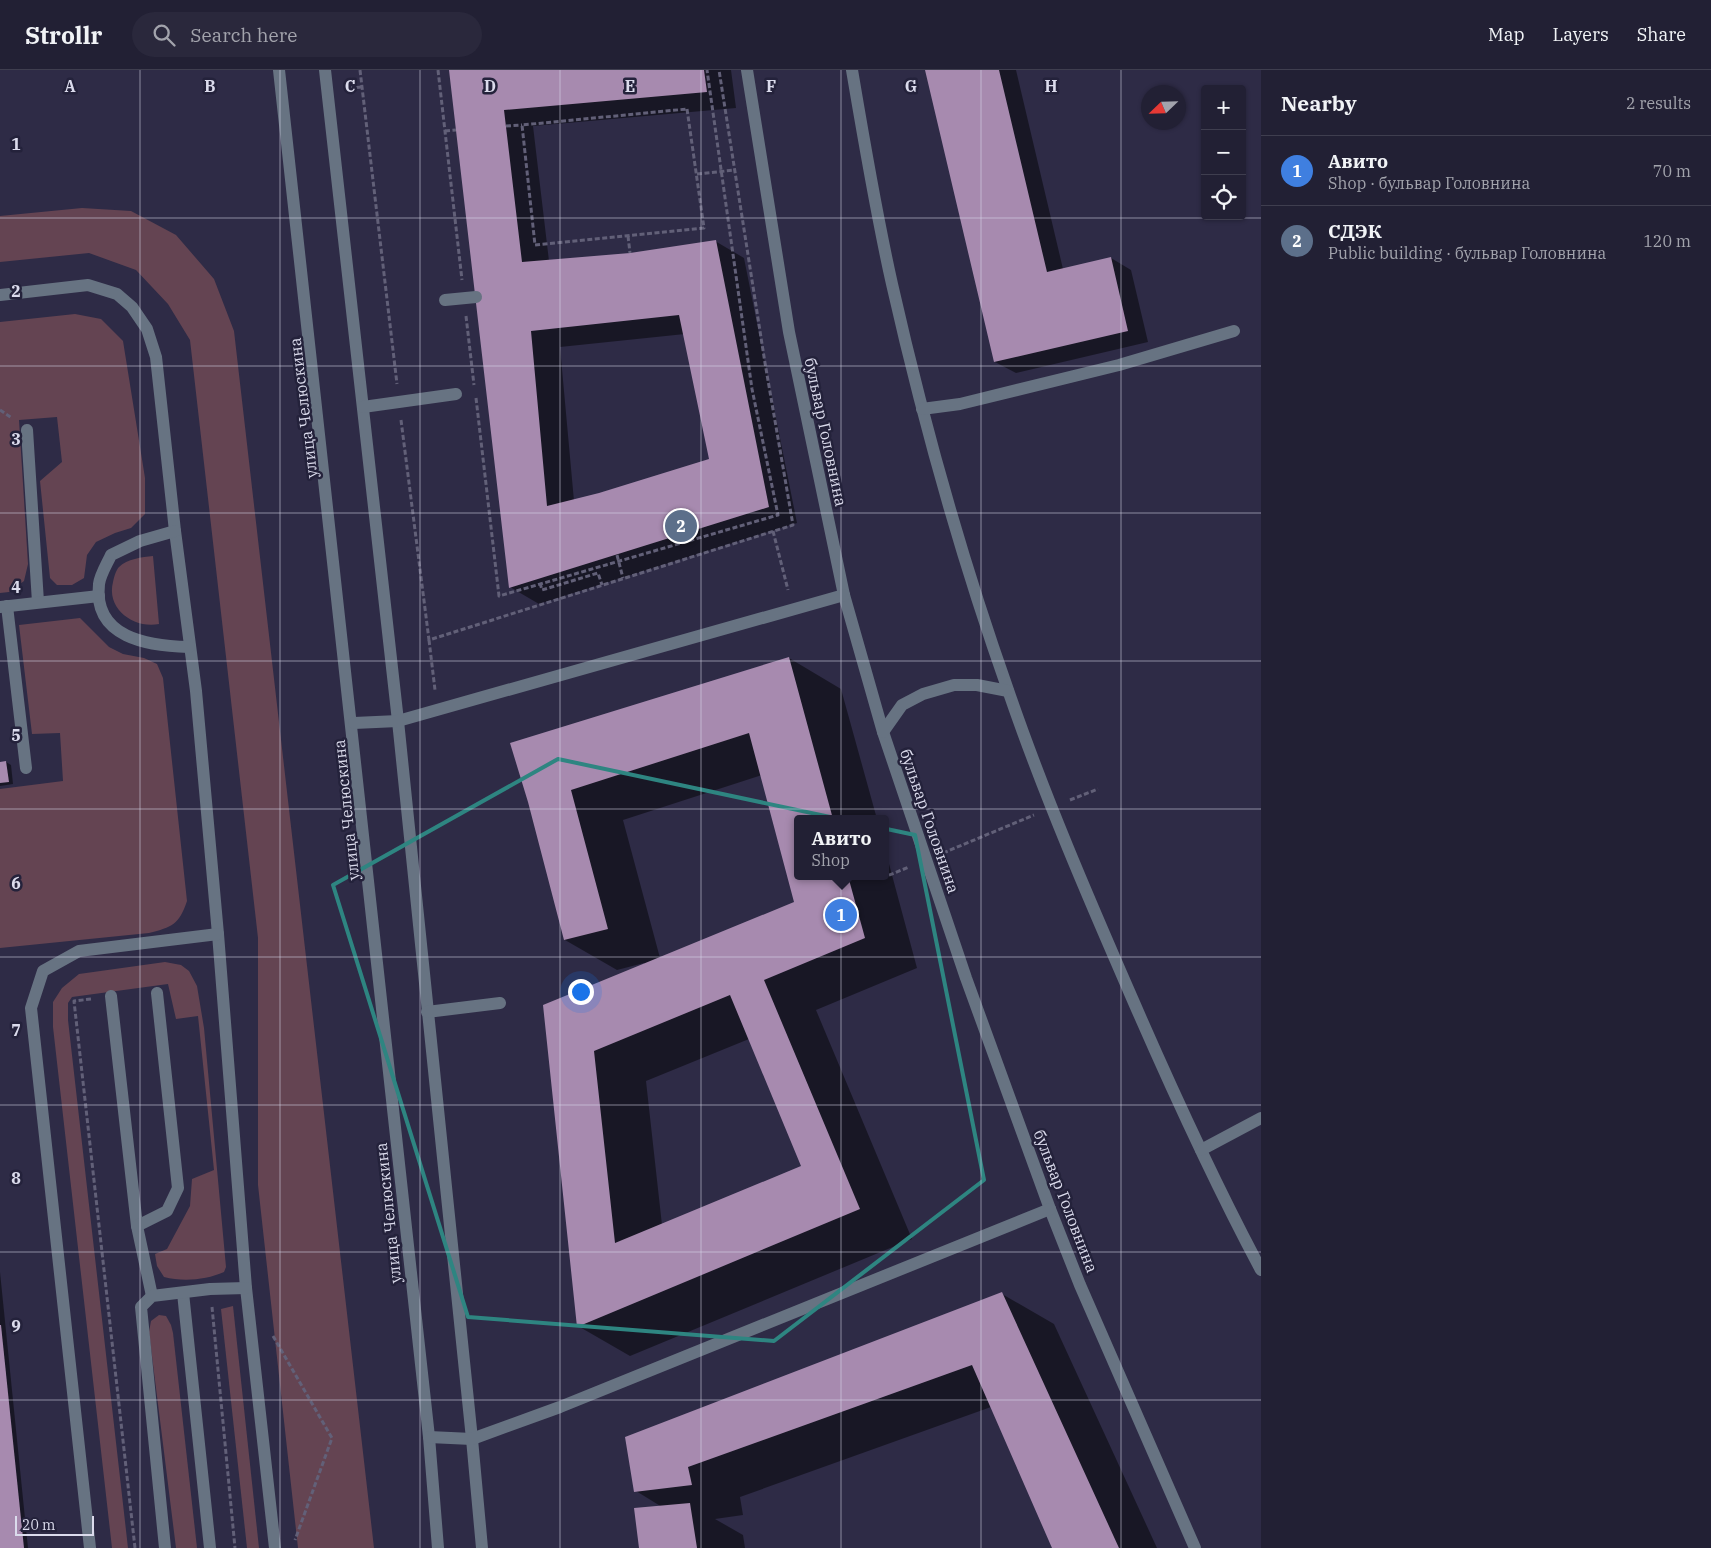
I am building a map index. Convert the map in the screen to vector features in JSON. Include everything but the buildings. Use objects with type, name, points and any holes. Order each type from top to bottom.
[{"type":"street","name":"улица Челюскина","points":[[279,70],[325,455],[354,723],[429,1437],[438,1548]]},
{"type":"street","points":[[325,70],[398,721],[482,1548]]},
{"type":"street","name":"бульвар Головнина","points":[[747,70],[789,332],[844,595],[883,732],[966,978],[1050,1209],[1084,1294],[1195,1548]]},
{"type":"street","points":[[852,70],[866,153],[892,283],[922,409],[968,570],[1008,691],[1090,903],[1179,1106],[1261,1270]]},
{"type":"street","points":[[0,294],[88,285],[117,294],[132,307],[147,329],[156,357],[175,531],[196,691],[218,934],[246,1288],[275,1548]]},
{"type":"street","points":[[446,300],[470,298]]},
{"type":"street","points":[[922,409],[960,404],[1119,365],[1234,331]]},
{"type":"street","points":[[363,407],[456,394]]},
{"type":"street","points":[[26,430],[38,602]]},
{"type":"street","points":[[175,531],[140,541],[110,555],[99,582],[100,608],[111,625],[126,636],[150,644],[189,647]]},
{"type":"street","points":[[354,723],[398,721],[844,595]]},
{"type":"street","points":[[26,768],[4,607],[99,596]]},
{"type":"street","points":[[883,732],[902,705],[923,694],[954,685],[977,685],[1008,691]]},
{"type":"street","points":[[90,1548],[31,1008],[43,972],[79,951],[218,934]]},
{"type":"street","points":[[137,1226],[167,1211],[178,1188],[157,993]]},
{"type":"street","points":[[111,996],[137,1226],[152,1296]]},
{"type":"street","points":[[427,1012],[500,1003]]},
{"type":"street","points":[[1201,1150],[1261,1118]]},
{"type":"street","points":[[429,1437],[472,1439],[560,1408],[1050,1209]]},
{"type":"street","points":[[165,1548],[141,1307],[152,1296],[210,1289],[246,1288]]},
{"type":"street","points":[[183,1292],[210,1548]]},
{"type":"path","points":[[360,70],[436,694]]},
{"type":"path","points":[[438,70],[445,131],[470,298],[498,596],[778,515],[752,389],[708,70]]},
{"type":"path","points":[[429,640],[793,524],[765,363],[719,70]]},
{"type":"path","points":[[349,88],[362,87]]},
{"type":"path","points":[[506,126],[687,110],[704,228],[536,245],[522,125]]},
{"type":"path","points":[[445,131],[456,130]]},
{"type":"path","points":[[696,174],[735,170]]},
{"type":"path","points":[[628,236],[630,252]]},
{"type":"path","points":[[774,531],[790,598]]},
{"type":"path","points":[[617,555],[623,578]]},
{"type":"path","points":[[540,584],[542,590],[598,573],[602,585]]},
{"type":"path","points":[[889,875],[1098,789]]},
{"type":"path","points":[[111,996],[74,1001],[135,1548]]},
{"type":"path","points":[[210,1289],[235,1548]]},
{"type":"path","points":[[269,1329],[332,1438],[293,1545]]},
{"type":"highlighted area","points":[[558,759],[915,835],[984,1180],[774,1341],[468,1317],[333,885]]},
{"type":"shaded area","points":[[82,208],[131,211],[176,235],[214,279],[234,331],[374,1548],[298,1548],[258,1185],[258,938],[190,340],[168,304],[136,270],[89,253],[0,262],[0,216]]},
{"type":"shaded area","points":[[75,314],[101,319],[123,341],[145,478],[145,514],[131,528],[96,542],[87,555],[84,578],[72,585],[57,585],[50,578],[40,481],[62,462],[57,417],[19,420],[28,564],[24,581],[9,592],[0,593],[0,322]]},
{"type":"shaded area","points":[[153,556],[159,624],[150,625],[132,620],[124,615],[114,601],[112,592],[116,572],[122,564],[130,560]]},
{"type":"shaded area","points":[[80,618],[109,647],[123,654],[144,658],[157,664],[163,678],[187,901],[181,915],[174,924],[149,933],[0,948],[0,789],[63,781],[60,733],[32,734],[19,625]]},
{"type":"shaded area","points":[[165,962],[181,965],[189,971],[197,986],[204,1028],[226,1267],[224,1272],[210,1277],[194,1279],[164,1277],[157,1266],[155,1254],[167,1249],[190,1206],[192,1179],[214,1170],[198,1016],[176,1019],[168,984],[72,997],[68,1003],[68,1020],[128,1548],[112,1548],[53,1027],[53,1002],[62,988],[79,974]]},
{"type":"shaded area","points":[[233,1306],[259,1548],[247,1548],[221,1309]]},
{"type":"shaded area","points":[[159,1315],[166,1316],[173,1333],[197,1548],[176,1548],[149,1332],[151,1321]]},
{"type":"place","name":"СДЭК","points":[[681,526]]},
{"type":"place","name":"Авито","points":[[841,915]]}]
